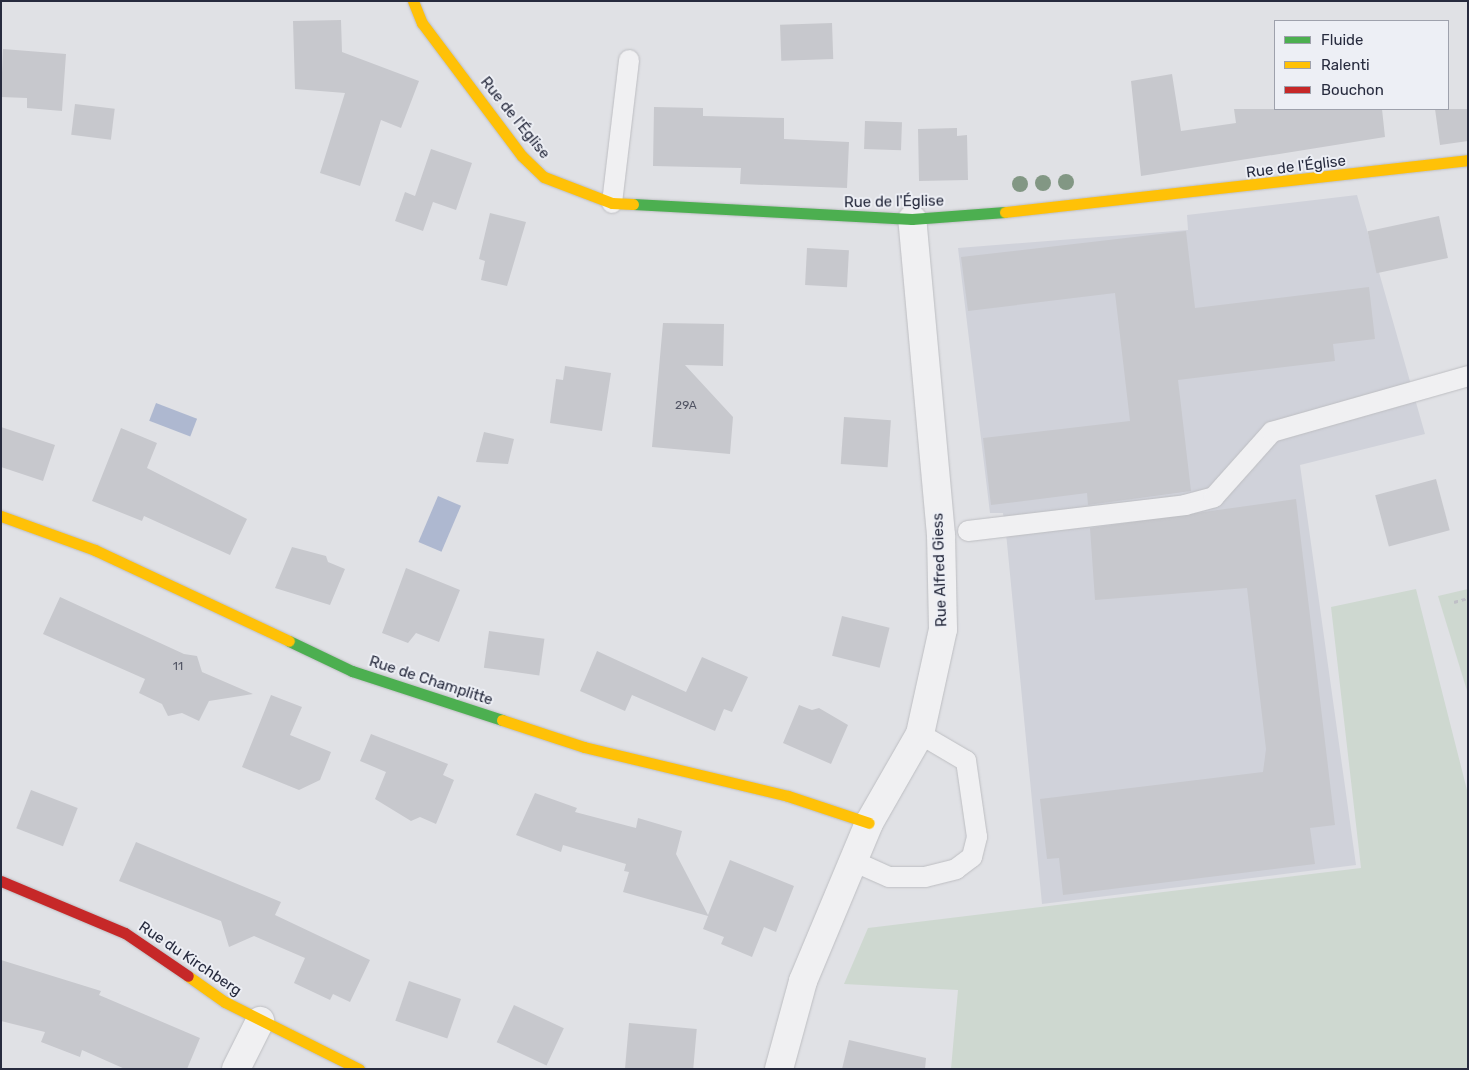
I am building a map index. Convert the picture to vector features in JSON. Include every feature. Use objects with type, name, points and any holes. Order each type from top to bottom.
[{"type":"street","name":"Rue de l'Église","points":[[413,1],[422,22],[522,156],[544,176],[612,202],[912,219],[1122,202],[1468,160]]},
{"type":"street","name":"Rue Alfred Giess","points":[[779,1069],[803,981],[853,861],[869,823],[920,734],[943,629],[943,571],[912,219]]},
{"type":"street","name":"Rue de Champlitte","points":[[1,516],[95,550],[352,671],[584,747],[788,796],[869,823]]},
{"type":"street","name":"Rue du Kirchberg","points":[[1,881],[124,934],[212,994],[260,1021],[359,1069]]},
{"type":"street","points":[[236,1069],[260,1021]]},
{"type":"lane","points":[[612,202],[629,60]]},
{"type":"lane","points":[[968,530],[1185,505],[1214,497],[1272,432],[1468,376]]},
{"type":"lane","points":[[853,861],[889,877],[925,877],[956,868],[972,857],[977,837],[966,761],[920,734]]},
{"type":"path","points":[[1454,602],[1468,598]]},
{"type":"shaded area","points":[[1357,195],[1425,434],[1300,465],[1356,865],[1042,904],[1006,533],[1003,513],[990,513],[958,248],[1188,230],[1187,215]]},
{"type":"shaded area","points":[[1416,589],[1468,794],[1468,1069],[951,1069],[958,990],[844,984],[868,928],[1361,868],[1331,607]]},
{"type":"shaded area","points":[[1468,589],[1468,694],[1438,596]]},
{"type":"water","points":[[156,403],[197,419],[190,437],[149,421]]},
{"type":"water","points":[[438,496],[461,506],[441,552],[418,542]]},
{"type":"building","points":[[341,20],[342,52],[419,81],[401,128],[381,120],[360,186],[320,173],[345,93],[295,89],[293,21]]},
{"type":"building","points":[[832,23],[833,59],[781,61],[780,25]]},
{"type":"building","points":[[3,49],[66,54],[62,111],[27,108],[27,98],[1,97]]},
{"type":"building","points":[[1172,74],[1181,131],[1236,123],[1234,109],[1382,110],[1385,137],[1141,176],[1131,81]]},
{"type":"building","points":[[75,104],[115,109],[111,140],[71,135]]},
{"type":"building","points":[[654,107],[703,108],[703,116],[784,118],[784,139],[849,142],[847,188],[740,184],[741,168],[653,166]]},
{"type":"building","points":[[1468,109],[1468,141],[1440,145],[1435,110]]},
{"type":"building","points":[[865,121],[902,122],[901,150],[864,149]]},
{"type":"building","points":[[957,128],[957,136],[967,135],[968,180],[919,181],[918,129]]},
{"type":"building","points":[[431,149],[472,163],[456,210],[433,202],[423,231],[395,221],[405,192],[415,196]]},
{"type":"building","points":[[490,213],[526,222],[507,286],[481,280],[485,261],[479,259]]},
{"type":"building","points":[[1439,216],[1448,258],[1377,273],[1368,231]]},
{"type":"building","points":[[1186,231],[1195,308],[1369,287],[1375,339],[1333,344],[1335,361],[1178,380],[1191,491],[1088,505],[1087,493],[991,505],[983,438],[1130,421],[1115,293],[968,311],[961,257]]},
{"type":"building","points":[[807,248],[849,250],[847,287],[805,285]]},
{"type":"building","points":[[663,323],[724,324],[723,366],[685,365],[733,417],[730,454],[652,447]]},
{"type":"building","points":[[565,366],[611,373],[602,431],[550,423],[556,379],[563,380]]},
{"type":"building","points":[[844,417],[891,420],[888,467],[841,464]]},
{"type":"building","points":[[1,427],[55,445],[43,481],[1,467]]},
{"type":"building","points":[[121,428],[157,443],[147,468],[247,519],[230,555],[144,516],[142,521],[92,501]]},
{"type":"building","points":[[484,432],[514,439],[508,464],[476,462]]},
{"type":"building","points":[[1436,479],[1450,530],[1389,546],[1375,495]]},
{"type":"building","points":[[1296,499],[1335,825],[1310,828],[1315,864],[1063,895],[1059,858],[1047,859],[1040,799],[1263,772],[1266,749],[1247,588],[1095,600],[1090,528]]},
{"type":"building","points":[[292,547],[326,556],[328,562],[345,569],[330,605],[275,588]]},
{"type":"building","points":[[406,568],[460,590],[439,642],[416,633],[408,643],[382,633]]},
{"type":"building","points":[[60,597],[184,654],[197,656],[202,672],[253,694],[209,701],[199,721],[182,713],[168,716],[162,704],[139,693],[145,679],[43,634]]},
{"type":"building","points":[[842,616],[890,628],[880,668],[832,656]]},
{"type":"building","points":[[489,631],[544,639],[539,675],[484,668]]},
{"type":"building","points":[[597,651],[686,692],[702,657],[748,677],[732,712],[724,709],[715,731],[632,695],[625,711],[580,691]]},
{"type":"building","points":[[271,695],[302,707],[290,735],[331,752],[320,780],[299,790],[242,767]]},
{"type":"building","points":[[799,705],[812,710],[819,708],[848,725],[831,764],[783,743]]},
{"type":"building","points":[[371,734],[448,764],[443,775],[454,780],[436,824],[420,817],[411,821],[375,799],[386,772],[360,761]]},
{"type":"building","points":[[31,790],[78,808],[63,846],[16,828]]},
{"type":"building","points":[[535,793],[577,808],[575,812],[636,828],[638,818],[682,831],[676,854],[708,915],[730,860],[794,886],[776,932],[764,927],[752,957],[721,944],[724,937],[703,929],[708,916],[623,892],[629,872],[624,871],[626,864],[563,845],[561,852],[516,835]]},
{"type":"building","points":[[136,842],[281,902],[275,915],[370,960],[350,1002],[333,994],[330,1000],[294,983],[305,958],[254,936],[229,947],[221,921],[119,881]]},
{"type":"building","points":[[1,960],[101,991],[99,995],[200,1038],[187,1069],[125,1069],[82,1050],[80,1057],[41,1042],[45,1032],[1,1021]]},
{"type":"building","points":[[409,981],[461,999],[447,1039],[395,1021]]},
{"type":"building","points":[[514,1005],[564,1028],[547,1065],[497,1042]]},
{"type":"building","points":[[629,1023],[697,1029],[693,1069],[625,1069]]},
{"type":"building","points":[[849,1040],[926,1058],[925,1069],[842,1069]]},
{"type":"traffic: fast","points":[[633,204],[912,219],[1005,212]]},
{"type":"traffic: fast","points":[[289,641],[352,671],[502,720]]},
{"type":"traffic: slow","points":[[413,1],[422,23],[522,156],[544,177],[612,203],[633,204]]},
{"type":"traffic: slow","points":[[1005,212],[1468,160]]},
{"type":"traffic: slow","points":[[1,516],[95,550],[289,641]]},
{"type":"traffic: slow","points":[[502,720],[584,747],[788,796],[869,823]]},
{"type":"traffic: slow","points":[[188,976],[225,1002],[359,1069]]},
{"type":"traffic: jam","points":[[1,881],[125,933],[188,976]]}]
